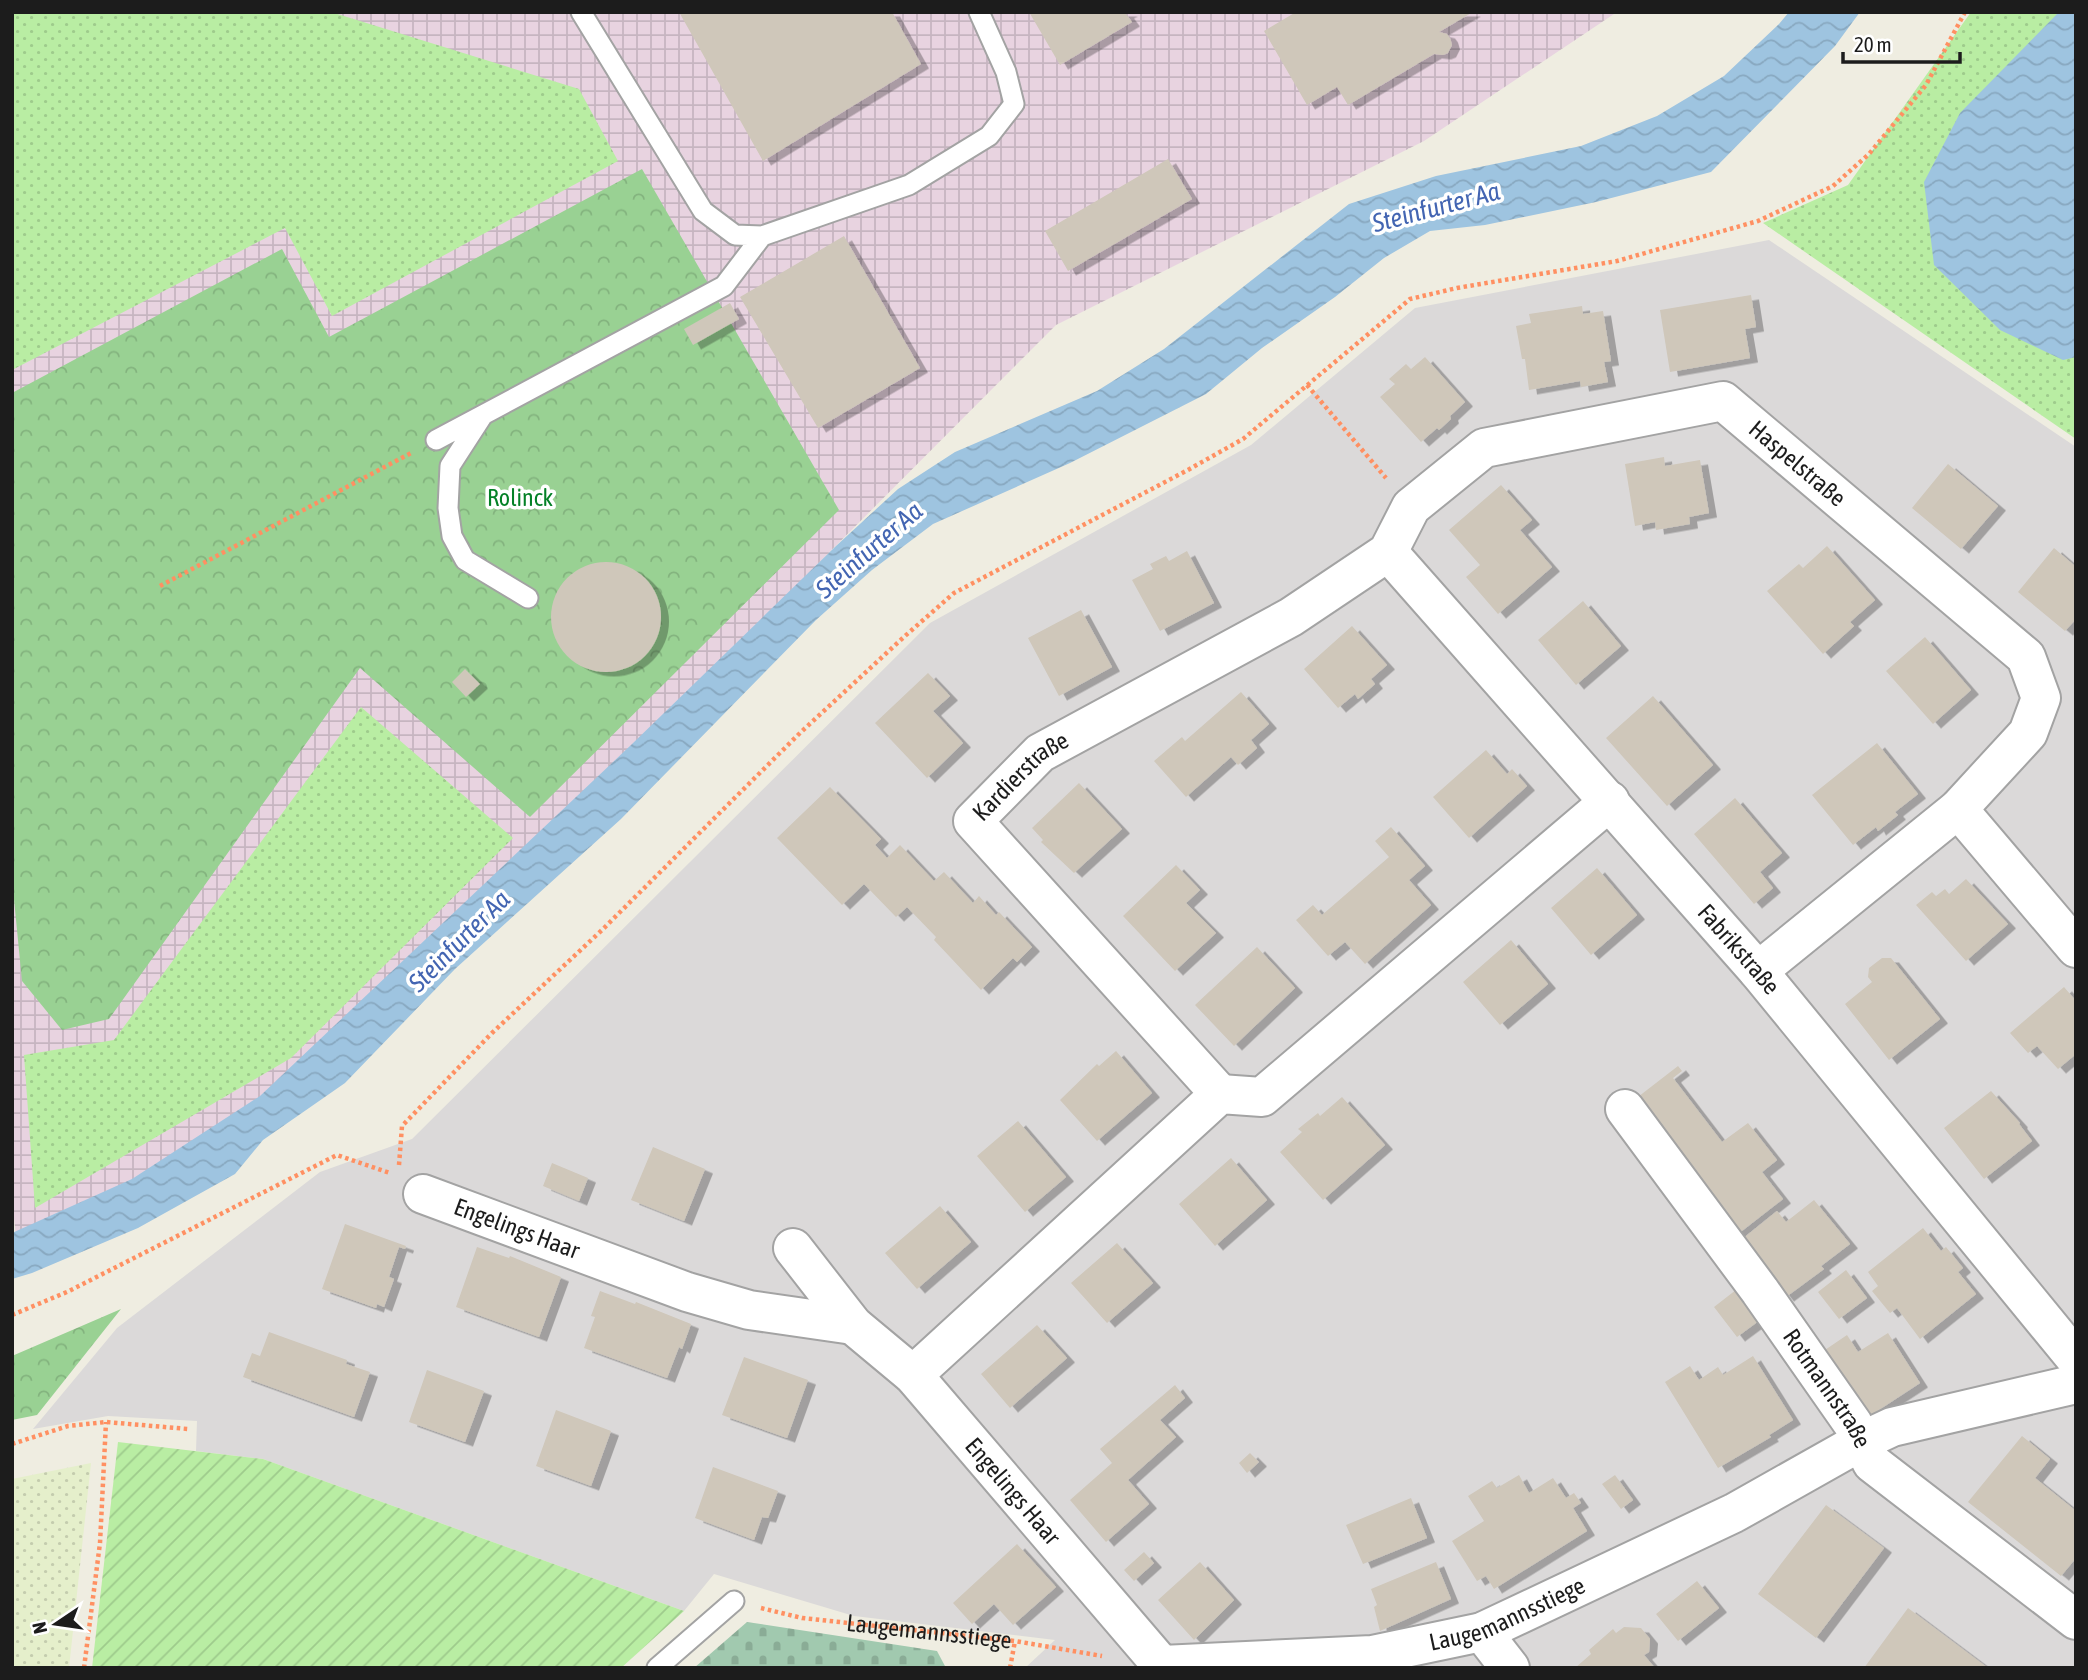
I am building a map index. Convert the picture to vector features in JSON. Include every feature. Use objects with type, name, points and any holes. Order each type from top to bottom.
[{"type":"street","name":"Haspelstraße","points":[[1388,552],[1411,507],[1484,448],[1723,401],[2026,657],[2041,698],[2028,733],[1958,809],[1758,971]]},
{"type":"street","name":"Fabrikstraße","points":[[1388,552],[1758,971],[2076,1359]]},
{"type":"street","name":"Kardierstraße","points":[[1220,1094],[973,821],[1040,752],[1291,617],[1388,552]]},
{"type":"street","points":[[913,1375],[1220,1094],[1262,1097],[1610,802]]},
{"type":"street","points":[[1958,809],[2076,948]]},
{"type":"street","name":"Rotmannstraße","points":[[1625,1110],[1760,1291],[1853,1424],[1872,1463],[2076,1620]]},
{"type":"street","name":"Engelings Haar","points":[[424,1194],[687,1292],[749,1310],[853,1325]]},
{"type":"street","name":"Engelings Haar","points":[[793,1248],[853,1325],[913,1375],[1163,1667]]},
{"type":"street","name":"Laugemannsstiege","points":[[1163,1667],[1372,1656],[1482,1632],[1734,1513],[1860,1442],[1892,1427],[2076,1384]]},
{"type":"street","points":[[1482,1632],[1510,1668]]},
{"type":"lane","points":[[581,12],[703,211],[735,235],[762,236],[909,185],[989,136],[1013,104],[1006,72],[979,12]]},
{"type":"lane","points":[[436,440],[724,286],[762,236]]},
{"type":"lane","points":[[483,414],[450,466],[448,508],[452,536],[465,560],[528,597]]},
{"type":"lane","points":[[657,1668],[734,1601]]},
{"type":"path","points":[[12,1315],[66,1292],[337,1155],[398,1176],[402,1126],[492,1032],[602,930],[800,733],[954,593],[1243,439],[1410,299],[1457,288],[1617,261],[1758,221],[1833,186],[1869,155],[1926,85],[1965,12]]},
{"type":"path","points":[[1307,385],[1411,507]]},
{"type":"path","points":[[160,586],[436,440]]},
{"type":"path","points":[[12,1444],[68,1426],[106,1422],[188,1429]]},
{"type":"path","points":[[84,1668],[100,1543],[106,1422]]},
{"type":"path","name":"Laugemannsstiege","points":[[734,1601],[802,1618],[1015,1642],[1163,1667]]},
{"type":"path","points":[[1010,1668],[1015,1642]]},
{"type":"shaded area","points":[[12,12],[1617,12],[1424,141],[1056,325],[303,1080],[17,1247],[12,1199]]},
{"type":"shaded area","points":[[1769,240],[2076,447],[2076,1668],[1025,1668],[1055,1640],[854,1616],[714,1574],[684,1611],[263,1459],[196,1451],[197,1421],[108,1416],[33,1429],[117,1328],[320,1172],[412,1139],[930,623],[1251,445],[1415,308]]},
{"type":"green space","points":[[12,12],[331,12],[579,89],[618,161],[332,316],[285,228],[12,370]]},
{"type":"green space","points":[[1971,12],[2076,12],[2076,439],[1763,223],[1848,185]]},
{"type":"green space","name":"Rolinck","points":[[642,169],[839,510],[530,817],[360,668],[109,1019],[62,1030],[22,981],[12,879],[12,393],[282,249],[329,337]]},
{"type":"green space","points":[[361,707],[513,838],[291,1058],[35,1208],[24,1055],[114,1040]]},
{"type":"green space","points":[[121,1309],[37,1415],[12,1420],[12,1356]]},
{"type":"green space","points":[[118,1442],[263,1459],[684,1611],[621,1668],[92,1668]]},
{"type":"green space","points":[[91,1463],[69,1668],[12,1668],[12,1479]]},
{"type":"green space","points":[[747,1622],[937,1651],[946,1668],[694,1668]]},
{"type":"water","name":"Steinfurter Aa","points":[[1789,12],[1860,12],[1835,46],[1711,172],[1596,202],[1485,225],[1430,231],[1384,258],[1335,297],[1262,348],[1206,394],[1070,463],[933,524],[872,570],[816,620],[621,819],[455,969],[345,1083],[263,1140],[235,1174],[138,1228],[12,1279],[12,1233],[132,1179],[260,1096],[898,489],[955,452],[1097,391],[1164,349],[1349,204],[1436,176],[1581,146],[1657,116],[1724,76]]},
{"type":"water","points":[[2059,12],[2076,12],[2076,357],[2063,360],[2000,330],[1934,265],[1924,182],[1960,113]]},
{"type":"building","points":[[679,12],[892,12],[921,64],[763,161]]},
{"type":"building","points":[[1029,12],[1130,12],[1126,14],[1132,22],[1060,65]]},
{"type":"building","points":[[1296,12],[1473,12],[1439,32],[1450,38],[1452,45],[1448,53],[1434,54],[1348,105],[1337,87],[1307,105],[1264,31]]},
{"type":"building","points":[[1168,159],[1192,199],[1068,271],[1045,231]]},
{"type":"building","points":[[844,236],[920,368],[818,428],[740,297]]},
{"type":"building","points":[[1751,295],[1756,327],[1745,329],[1750,358],[1670,372],[1660,310]]},
{"type":"building","points":[[730,303],[739,319],[693,345],[684,329]]},
{"type":"building","points":[[1582,306],[1583,314],[1603,311],[1611,361],[1604,362],[1608,382],[1581,387],[1580,381],[1529,390],[1525,359],[1522,359],[1516,326],[1531,323],[1529,314]]},
{"type":"building","points":[[1425,357],[1465,402],[1439,430],[1437,428],[1421,442],[1380,397],[1395,384],[1389,379],[1406,364],[1411,369]]},
{"type":"building","points":[[1664,457],[1665,466],[1700,460],[1709,513],[1689,517],[1690,524],[1656,530],[1655,522],[1635,526],[1625,464]]},
{"type":"building","points":[[1948,464],[1998,506],[1961,549],[1912,508]]},
{"type":"building","points":[[1501,485],[1532,520],[1520,530],[1552,567],[1498,614],[1466,577],[1480,565],[1449,530]]},
{"type":"building","points":[[1827,546],[1875,600],[1850,622],[1854,626],[1823,654],[1767,591],[1799,564],[1803,568]]},
{"type":"building","points":[[2054,548],[2076,567],[2076,619],[2065,631],[2018,592]]},
{"type":"building","points":[[1187,551],[1214,603],[1160,631],[1132,580],[1153,569],[1150,564],[1166,556],[1169,561]]},
{"type":"building","points":[[606,562],[627,566],[645,578],[657,596],[661,617],[657,638],[645,656],[627,668],[606,672],[585,668],[567,656],[555,638],[551,617],[555,596],[567,578],[585,566]]},
{"type":"building","points":[[1583,601],[1621,646],[1576,685],[1538,640]]},
{"type":"building","points":[[1081,610],[1112,667],[1059,696],[1028,638]]},
{"type":"building","points":[[1352,626],[1387,665],[1371,679],[1375,684],[1358,699],[1355,694],[1338,708],[1304,669]]},
{"type":"building","points":[[1925,637],[1971,690],[1933,724],[1886,671]]},
{"type":"building","points":[[465,669],[480,684],[466,697],[452,682]]},
{"type":"building","points":[[928,673],[950,696],[933,711],[963,743],[927,778],[875,723]]},
{"type":"building","points":[[1241,692],[1269,724],[1251,740],[1257,748],[1238,765],[1231,757],[1186,797],[1154,761],[1182,737],[1185,741]]},
{"type":"building","points":[[1653,696],[1713,765],[1667,806],[1606,738]]},
{"type":"building","points":[[1877,743],[1918,794],[1895,812],[1898,815],[1878,831],[1876,827],[1853,845],[1812,795]]},
{"type":"building","points":[[1486,750],[1507,774],[1512,769],[1527,786],[1469,838],[1433,797]]},
{"type":"building","points":[[1079,783],[1122,829],[1074,873],[1041,842],[1043,840],[1032,828]]},
{"type":"building","points":[[830,787],[881,839],[875,845],[887,858],[900,845],[934,881],[944,872],[973,903],[979,896],[996,915],[999,912],[1032,947],[1017,962],[1013,958],[981,990],[907,907],[896,917],[864,884],[842,905],[777,838]]},
{"type":"building","points":[[1735,798],[1782,853],[1760,872],[1773,888],[1754,904],[1694,834]]},
{"type":"building","points":[[1391,827],[1425,866],[1409,880],[1431,905],[1365,964],[1345,942],[1328,956],[1296,920],[1313,905],[1322,915],[1389,857],[1375,841]]},
{"type":"building","points":[[1176,865],[1200,890],[1186,903],[1216,933],[1175,971],[1123,916]]},
{"type":"building","points":[[1597,868],[1637,915],[1591,955],[1551,908]]},
{"type":"building","points":[[1966,879],[2008,924],[1966,961],[1916,905],[1932,892],[1936,896],[1945,889],[1949,894]]},
{"type":"building","points":[[1511,940],[1548,984],[1500,1025],[1463,982]]},
{"type":"building","points":[[1257,947],[1295,988],[1234,1046],[1195,1005]]},
{"type":"building","points":[[1882,958],[1891,958],[1940,1019],[1889,1060],[1845,1004],[1872,982],[1868,977],[1869,968]]},
{"type":"building","points":[[2064,987],[2076,1001],[2076,1054],[2058,1069],[2037,1046],[2028,1053],[2010,1033]]},
{"type":"building","points":[[1116,1051],[1152,1093],[1097,1141],[1060,1100],[1097,1064],[1099,1066]]},
{"type":"building","points":[[1678,1066],[1682,1071],[1673,1078],[1722,1142],[1748,1123],[1777,1160],[1762,1172],[1783,1199],[1738,1234],[1634,1100]]},
{"type":"building","points":[[1991,1091],[2020,1123],[2032,1141],[1984,1179],[1944,1128]]},
{"type":"building","points":[[1342,1097],[1385,1145],[1323,1200],[1280,1152],[1302,1132],[1298,1129],[1318,1113],[1320,1116]]},
{"type":"building","points":[[1018,1121],[1066,1177],[1025,1212],[977,1156]]},
{"type":"building","points":[[653,1147],[705,1169],[684,1221],[631,1200]]},
{"type":"building","points":[[1231,1158],[1267,1200],[1215,1246],[1179,1204]]},
{"type":"building","points":[[552,1163],[588,1178],[579,1201],[543,1186]]},
{"type":"building","points":[[1814,1200],[1850,1244],[1821,1266],[1824,1269],[1786,1297],[1741,1240],[1777,1211],[1786,1222]]},
{"type":"building","points":[[940,1206],[971,1242],[917,1289],[885,1253]]},
{"type":"building","points":[[345,1224],[406,1246],[405,1249],[399,1247],[389,1277],[394,1279],[384,1307],[377,1304],[376,1308],[322,1289]]},
{"type":"building","points":[[1923,1228],[1941,1251],[1946,1247],[1963,1268],[1958,1272],[1976,1294],[1920,1339],[1897,1308],[1890,1313],[1872,1291],[1878,1286],[1868,1272]]},
{"type":"building","points":[[1117,1243],[1153,1283],[1107,1323],[1071,1283]]},
{"type":"building","points":[[477,1247],[509,1258],[510,1256],[561,1277],[539,1337],[456,1307]]},
{"type":"building","points":[[1846,1270],[1867,1298],[1839,1319],[1818,1292]]},
{"type":"building","points":[[1741,1286],[1764,1317],[1737,1337],[1714,1307]]},
{"type":"building","points":[[600,1291],[691,1324],[667,1378],[584,1348],[595,1317],[591,1316]]},
{"type":"building","points":[[1037,1325],[1067,1358],[1010,1408],[981,1374]]},
{"type":"building","points":[[269,1332],[347,1360],[346,1364],[370,1372],[354,1417],[243,1377],[252,1353],[260,1356]]},
{"type":"building","points":[[1888,1333],[1920,1383],[1865,1419],[1822,1352],[1847,1335],[1858,1352]]},
{"type":"building","points":[[1753,1356],[1793,1420],[1769,1435],[1771,1437],[1718,1468],[1665,1382],[1690,1366],[1699,1380],[1718,1367],[1723,1375]]},
{"type":"building","points":[[744,1357],[808,1380],[787,1438],[722,1415]]},
{"type":"building","points":[[427,1370],[484,1391],[465,1442],[409,1422]]},
{"type":"building","points":[[1175,1385],[1185,1398],[1160,1420],[1176,1437],[1128,1480],[1149,1504],[1106,1542],[1070,1500],[1112,1463],[1100,1449]]},
{"type":"building","points":[[556,1410],[611,1431],[591,1486],[536,1466]]},
{"type":"building","points":[[2022,1436],[2050,1459],[2035,1478],[2076,1511],[2076,1558],[2061,1576],[1968,1502]]},
{"type":"building","points":[[1250,1453],[1259,1462],[1247,1473],[1239,1463]]},
{"type":"building","points":[[713,1467],[778,1491],[768,1518],[762,1517],[754,1540],[695,1518]]},
{"type":"building","points":[[1519,1475],[1529,1493],[1553,1478],[1566,1498],[1574,1493],[1581,1503],[1573,1508],[1587,1531],[1494,1589],[1486,1576],[1477,1581],[1452,1541],[1484,1521],[1468,1496],[1492,1481],[1497,1488]]},
{"type":"building","points":[[1615,1475],[1633,1500],[1621,1509],[1602,1484]]},
{"type":"building","points":[[1411,1498],[1427,1538],[1363,1564],[1346,1525]]},
{"type":"building","points":[[1826,1505],[1884,1548],[1816,1638],[1758,1594]]},
{"type":"building","points":[[1017,1544],[1056,1587],[1013,1625],[994,1604],[972,1624],[953,1603]]},
{"type":"building","points":[[1144,1552],[1154,1563],[1134,1581],[1124,1570]]},
{"type":"building","points":[[1200,1562],[1234,1600],[1194,1640],[1158,1600]]},
{"type":"building","points":[[1436,1562],[1451,1599],[1380,1631],[1374,1607],[1377,1605],[1371,1589]]},
{"type":"building","points":[[1697,1581],[1719,1608],[1678,1641],[1656,1614]]},
{"type":"building","points":[[1908,1608],[1988,1668],[1864,1668]]},
{"type":"building","points":[[1624,1627],[1641,1628],[1650,1639],[1649,1652],[1644,1655],[1655,1668],[1575,1668],[1591,1654],[1589,1650],[1613,1629],[1616,1633]]}]
